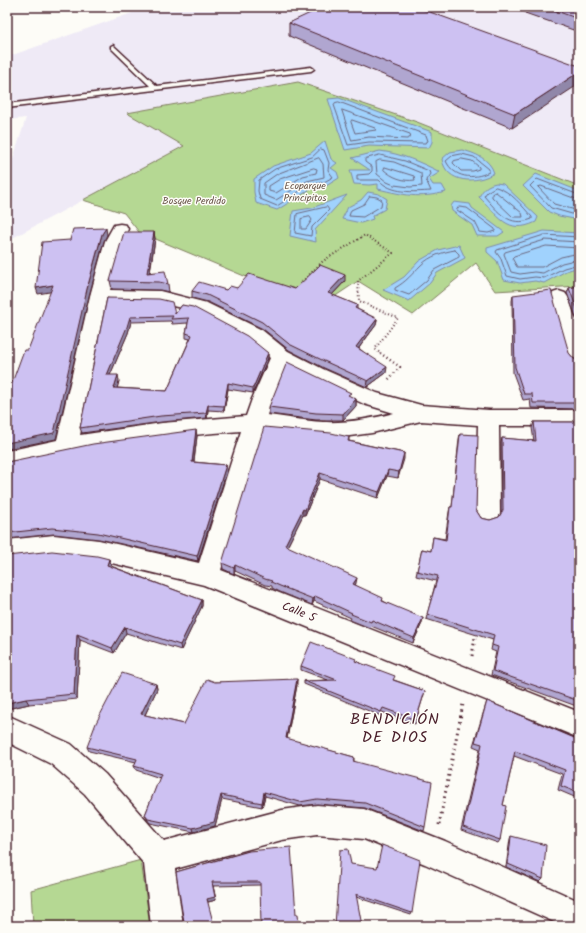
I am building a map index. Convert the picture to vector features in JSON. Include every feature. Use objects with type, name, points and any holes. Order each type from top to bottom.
[{"type":"street","points":[[67,445],[99,296],[114,241],[120,229]]},
{"type":"street","points":[[99,296],[160,296],[200,306],[255,334],[280,356],[316,374],[371,399],[421,413],[489,418],[579,418]]},
{"type":"street","points":[[559,297],[579,358]]},
{"type":"street","points":[[207,575],[262,399],[280,356]]},
{"type":"street","points":[[7,459],[67,445],[164,430],[255,423],[336,431],[357,429],[421,413]]},
{"type":"street","points":[[488,515],[489,418]]},
{"type":"street","name":"Calle 5","points":[[7,550],[54,546],[99,550],[207,575],[579,725]]},
{"type":"street","points":[[7,728],[61,754],[95,784],[158,858],[167,926]]},
{"type":"street","points":[[158,858],[282,825],[317,820],[364,824],[434,852],[579,917]]},
{"type":"lane","points":[[112,47],[156,88]]},
{"type":"lane","points":[[7,106],[311,69]]},
{"type":"path","points":[[300,286],[307,276],[330,255],[365,235],[393,253],[358,281],[359,301],[398,318],[375,349],[400,367],[371,399]]},
{"type":"shaded area","points":[[149,7],[579,7],[579,186],[535,169],[191,142],[7,241],[7,178],[26,118],[7,120],[7,57]]},
{"type":"green space","name":"Ecoparque Principitos","points":[[298,82],[417,122],[579,186],[579,286],[495,291],[476,263],[413,315],[358,281],[316,309],[292,296],[139,232],[124,213],[83,200],[184,146],[127,113]]},
{"type":"green space","points":[[141,860],[150,926],[33,926],[31,890]]},
{"type":"water","points":[[339,98],[432,132],[432,142],[429,148],[369,146],[345,150],[328,99]]},
{"type":"water","points":[[325,141],[331,159],[337,163],[331,168],[337,172],[339,178],[326,186],[311,189],[277,210],[256,203],[254,179],[273,166],[311,153]]},
{"type":"water","points":[[462,150],[486,160],[494,173],[479,179],[463,180],[449,173],[442,159],[450,152]]},
{"type":"water","points":[[380,151],[411,159],[440,172],[429,179],[433,185],[442,185],[446,192],[419,196],[378,189],[378,184],[354,184],[350,170],[370,170],[352,158]]},
{"type":"water","points":[[536,174],[579,191],[579,220],[559,216],[549,212],[523,186]]},
{"type":"water","points":[[496,183],[503,184],[538,217],[536,222],[518,227],[504,222],[498,217],[479,197],[486,188]]},
{"type":"water","points":[[368,192],[379,194],[387,199],[385,209],[372,216],[373,219],[361,223],[342,219],[348,207],[361,200]]},
{"type":"water","points":[[347,195],[315,230],[316,242],[290,236],[293,211],[312,208]]},
{"type":"water","points":[[454,202],[470,204],[472,208],[504,232],[498,236],[477,236],[472,225],[452,211],[451,206]]},
{"type":"water","points":[[544,231],[579,233],[579,267],[566,271],[544,283],[535,281],[520,283],[504,280],[497,261],[487,252],[487,248]]},
{"type":"water","points":[[459,245],[465,258],[437,273],[430,283],[409,301],[383,290],[404,277],[419,261],[438,250]]},
{"type":"building","points":[[323,7],[416,7],[579,66],[579,72],[515,114],[289,23]]},
{"type":"building","points":[[545,7],[579,7],[579,19]]},
{"type":"building","points":[[106,228],[102,234],[87,289],[54,433],[7,443],[7,391],[9,391],[24,350],[28,350],[53,285],[36,288],[42,242],[70,240],[73,229]]},
{"type":"building","points":[[124,232],[154,232],[147,273],[165,271],[168,284],[159,282],[110,281]]},
{"type":"building","points":[[320,265],[345,275],[328,293],[357,305],[355,308],[377,319],[356,347],[387,367],[368,381],[289,344],[262,322],[207,295],[192,291],[199,282],[226,290],[230,286],[237,288],[249,274],[295,289]]},
{"type":"building","points":[[579,286],[579,314],[569,288]]},
{"type":"building","points":[[551,290],[569,353],[574,359],[579,360],[579,403],[533,403],[532,394],[524,394],[515,367],[513,295]]},
{"type":"building","points":[[107,298],[159,299],[172,302],[175,314],[182,305],[193,307],[247,336],[268,353],[253,388],[228,383],[224,406],[208,405],[206,413],[161,416],[80,428]],"holes":[[[173,316],[171,319],[189,318],[186,333],[192,335],[167,391],[114,388],[118,375],[107,375],[130,317]]]},
{"type":"building","points":[[287,362],[351,393],[348,395],[356,399],[343,414],[316,413],[269,407]]},
{"type":"building","points":[[534,422],[579,422],[579,701],[493,671],[498,647],[492,645],[494,635],[427,614],[438,576],[417,571],[422,549],[431,551],[433,537],[446,540],[450,507],[452,507],[460,434],[478,435],[476,510],[481,518],[490,520],[499,517],[503,510],[502,438],[536,441]]},
{"type":"building","points":[[264,427],[331,433],[349,437],[348,441],[404,453],[399,472],[388,470],[379,492],[320,473],[305,510],[303,509],[285,545],[357,578],[353,584],[383,598],[382,601],[423,618],[414,638],[372,620],[371,622],[351,614],[352,613],[315,596],[313,599],[280,586],[235,565],[234,568],[222,563]]},
{"type":"building","points":[[196,430],[192,462],[226,465],[197,556],[98,533],[52,528],[7,533],[7,462],[93,444]]},
{"type":"building","points":[[52,551],[97,556],[109,559],[107,565],[202,600],[180,645],[125,627],[112,648],[77,634],[74,694],[26,699],[7,703],[7,556]]},
{"type":"building","points":[[311,642],[395,676],[393,680],[425,691],[416,720],[383,708],[381,712],[304,681],[337,680],[301,666]]},
{"type":"building","points":[[122,673],[156,684],[141,714],[184,724],[207,679],[215,682],[297,679],[286,738],[354,757],[353,761],[432,782],[425,827],[365,803],[317,799],[300,802],[264,792],[262,803],[221,795],[214,822],[193,828],[148,819],[145,815],[161,774],[134,766],[137,759],[87,747],[96,723]]},
{"type":"building","points":[[487,701],[579,740],[579,793],[561,786],[565,770],[515,751],[503,805],[506,806],[500,840],[463,827],[482,744],[475,742]]},
{"type":"building","points":[[511,836],[546,845],[543,879],[508,864]]},
{"type":"building","points":[[382,845],[420,860],[412,913],[356,894],[362,926],[335,926],[340,850],[348,849],[351,864],[377,868]]},
{"type":"building","points":[[291,847],[296,914],[298,914],[299,926],[261,926],[260,882],[212,882],[215,897],[207,899],[214,926],[185,926],[176,872],[249,851]]},
{"type":"district","name":"BENDICIÓN DE DIOS","points":[[395,728]]},
{"type":"park label","name":"Bosque Perdido","points":[[194,201]]}]
